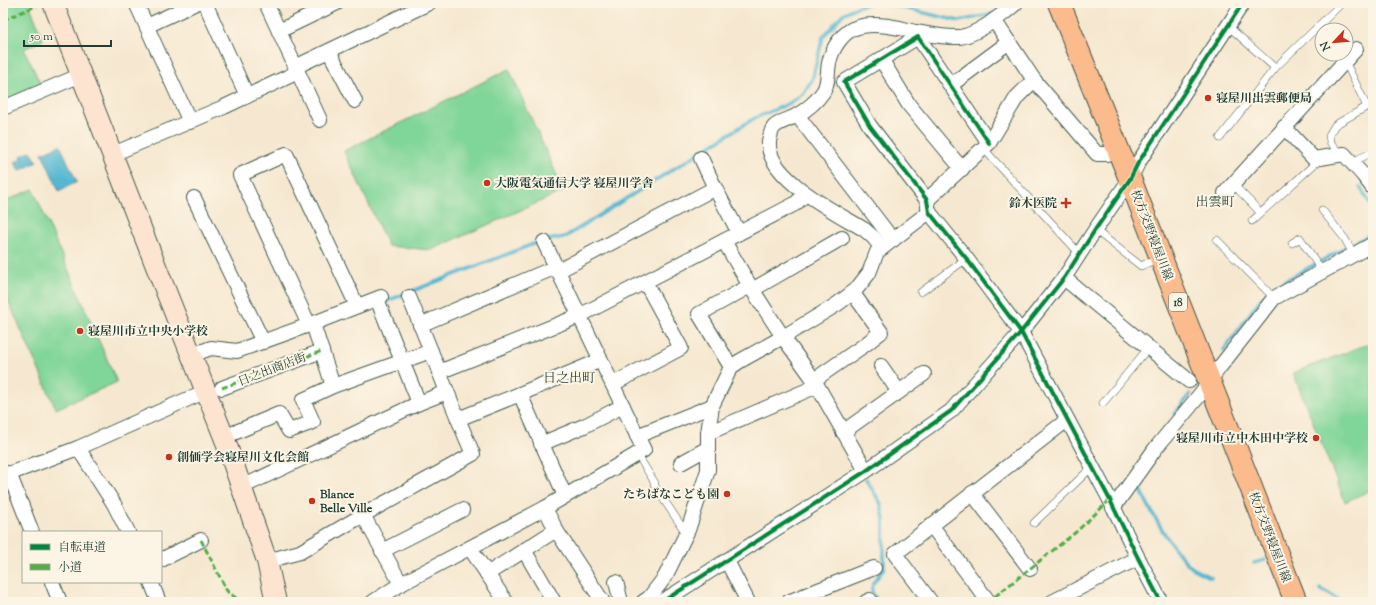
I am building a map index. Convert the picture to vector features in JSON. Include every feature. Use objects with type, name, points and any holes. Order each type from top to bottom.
[{"type":"main road","name":"枚方交野寝屋川線","points":[[1059,3],[1118,150],[1134,171],[1160,257],[1206,377],[1296,602]]},
{"type":"main road","name":"枚方交野寝屋川線","points":[[1074,3],[1206,377],[1309,602]]},
{"type":"street","points":[[53,3],[192,355],[214,390],[224,437],[267,561],[276,602]]},
{"type":"street","points":[[136,3],[190,122]]},
{"type":"street","points":[[147,26],[196,3]]},
{"type":"street","points":[[205,3],[247,96]]},
{"type":"street","points":[[266,3],[320,120]]},
{"type":"street","points":[[279,31],[337,3]]},
{"type":"street","points":[[113,154],[190,122],[247,96],[329,51],[429,3]]},
{"type":"street","points":[[888,244],[873,237],[865,230],[806,194],[779,170],[773,162],[769,146],[770,137],[775,127],[797,115],[819,98],[826,89],[828,63],[834,48],[843,36],[858,26],[883,25],[916,34],[959,38],[970,34],[994,20],[1016,3]]},
{"type":"street","points":[[662,602],[866,471],[951,411],[1021,332],[1064,278],[1243,3]]},
{"type":"street","points":[[994,20],[1034,80],[1097,154],[1107,154],[1118,150]]},
{"type":"street","points":[[916,34],[881,59],[844,82],[870,126],[966,259],[1021,332],[1068,420],[1161,602]]},
{"type":"street","points":[[916,34],[950,86],[986,146]]},
{"type":"street","points":[[950,86],[1009,42]]},
{"type":"street","points":[[329,51],[354,101]]},
{"type":"street","points":[[881,59],[909,105],[962,169]]},
{"type":"street","points":[[1229,189],[1344,62]]},
{"type":"street","points":[[3,108],[81,75]]},
{"type":"street","points":[[643,602],[649,598],[665,577],[686,533],[708,470],[708,433],[712,406],[732,367],[836,305],[852,292],[869,273],[877,252],[888,244],[928,206],[962,169],[986,146],[1017,97],[1034,80]]},
{"type":"street","points":[[797,115],[888,244]]},
{"type":"street","points":[[1284,127],[1314,159],[1346,158],[1373,188]]},
{"type":"street","points":[[333,386],[313,327],[240,175],[286,154],[357,306]]},
{"type":"street","points":[[701,158],[739,233]]},
{"type":"street","points":[[420,325],[557,269],[715,188]]},
{"type":"street","points":[[439,372],[579,316],[795,204],[806,194]]},
{"type":"street","points":[[194,198],[263,342]]},
{"type":"street","points":[[732,367],[699,314],[751,288],[842,238]]},
{"type":"street","points":[[724,241],[751,288],[815,383],[866,471]]},
{"type":"street","points":[[373,602],[401,584],[545,508],[644,450],[544,242]]},
{"type":"street","points":[[1113,508],[1206,377],[1270,294],[1318,265],[1373,244]]},
{"type":"street","points":[[1064,278],[1149,347],[1206,377]]},
{"type":"street","points":[[612,384],[680,348],[644,282]]},
{"type":"street","points":[[708,433],[815,383],[881,332],[852,292]]},
{"type":"street","points":[[267,561],[300,552],[473,454],[409,297]]},
{"type":"street","points":[[192,355],[211,348],[237,351],[313,327],[357,306],[379,298],[402,362],[419,403]]},
{"type":"street","name":"日之出商店街","points":[[6,474],[78,448],[214,390],[322,351]]},
{"type":"street","points":[[224,437],[279,414],[289,432],[313,422],[303,400],[333,386],[431,352]]},
{"type":"street","points":[[458,419],[601,360]]},
{"type":"street","points":[[881,366],[899,392]]},
{"type":"street","points":[[843,432],[924,374]]},
{"type":"street","points":[[242,490],[419,403],[447,392]]},
{"type":"street","points":[[520,394],[565,496]]},
{"type":"street","points":[[541,444],[584,426],[623,406]]},
{"type":"street","points":[[637,436],[712,406]]},
{"type":"street","points":[[931,602],[895,554],[1068,420]]},
{"type":"street","points":[[78,448],[114,504],[128,531]]},
{"type":"street","points":[[681,463],[708,448]]},
{"type":"street","points":[[6,474],[32,531]]},
{"type":"street","points":[[972,493],[1030,569]]},
{"type":"street","points":[[545,508],[556,530],[603,602]]},
{"type":"street","points":[[382,551],[462,510]]},
{"type":"street","points":[[363,515],[401,584]]},
{"type":"street","points":[[931,525],[989,602]]},
{"type":"street","points":[[487,574],[556,530]]},
{"type":"street","points":[[162,560],[201,540]]},
{"type":"street","points":[[470,548],[506,602]]},
{"type":"street","points":[[524,550],[554,602]]},
{"type":"street","points":[[1052,602],[1138,558]]},
{"type":"street","points":[[727,561],[748,602]]},
{"type":"street","points":[[788,602],[874,568]]},
{"type":"street","points":[[607,602],[620,599],[616,582]]},
{"type":"street","points":[[52,583],[60,602]]},
{"type":"street","points":[[151,583],[159,602]]},
{"type":"lane","points":[[1220,138],[1275,68],[1342,4]]},
{"type":"lane","points":[[1228,26],[1275,68]]},
{"type":"lane","points":[[1346,62],[1370,105],[1335,125],[1328,135],[1330,142],[1346,158],[1373,152]]},
{"type":"lane","points":[[986,146],[1079,253]]},
{"type":"lane","points":[[1252,221],[1322,158]]},
{"type":"lane","points":[[1229,189],[1260,213]]},
{"type":"lane","points":[[1322,210],[1345,239],[1352,252]]},
{"type":"lane","points":[[1095,230],[1141,266],[1160,257]]},
{"type":"lane","points":[[1292,243],[1300,238],[1318,265]]},
{"type":"lane","points":[[1217,240],[1270,294]]},
{"type":"lane","points":[[921,292],[966,259]]},
{"type":"lane","points":[[1103,403],[1149,347]]},
{"type":"lane","points":[[637,454],[655,483],[654,484],[686,533]]},
{"type":"lane","points":[[1034,522],[1092,467]]},
{"type":"green space","points":[[3,3],[29,3],[43,40],[24,49],[42,87],[3,103]]},
{"type":"green space","points":[[509,69],[564,191],[431,250],[388,246],[344,151]]},
{"type":"green space","points":[[33,189],[117,382],[56,409],[3,289],[3,202]]},
{"type":"green space","points":[[1373,342],[1373,489],[1345,502],[1293,373]]},
{"type":"water","points":[[60,145],[77,182],[59,191],[42,153]]},
{"type":"water","points":[[31,151],[37,162],[19,171],[15,162],[22,159],[21,156]]},
{"type":"waterway","points":[[547,240],[565,237],[753,119],[790,103],[804,93],[812,80],[823,37],[843,14],[859,6],[872,3]]},
{"type":"waterway","points":[[882,3],[959,21],[993,14]]},
{"type":"waterway","points":[[998,10],[1004,3]]},
{"type":"waterway","points":[[1360,187],[1373,208]]},
{"type":"waterway","points":[[1224,350],[1259,301],[1275,286],[1373,233]]},
{"type":"waterway","points":[[384,302],[541,241]]},
{"type":"waterway","points":[[1175,414],[1190,394]]},
{"type":"waterway","points":[[866,479],[881,504],[884,519],[884,568],[874,582],[872,588],[872,593],[879,602]]},
{"type":"waterway","points":[[1137,482],[1147,503],[1172,545],[1192,568],[1211,577]]},
{"type":"waterway","points":[[1254,563],[1265,560]]},
{"type":"waterway","points":[[1320,589],[1343,602]]},
{"type":"marked path","points":[[3,20],[43,3]]},
{"type":"marked path","points":[[222,388],[322,351]]},
{"type":"marked path","points":[[988,602],[1076,532],[1110,500]]},
{"type":"marked path","points":[[201,540],[227,591],[241,602]]},
{"type":"cycle path","points":[[662,602],[866,471],[951,411],[1021,332],[1064,278],[1130,179],[1138,163],[1243,3]]},
{"type":"cycle path","points":[[989,143],[918,37],[844,82],[870,126],[927,200],[929,212],[966,258],[1021,332],[1110,500],[1161,602]]},
{"type":"place","name":"寝屋川出雲郵便局","points":[[1208,98]]},
{"type":"place","name":"大阪電気通信大学 寝屋川学舎","points":[[487,183]]},
{"type":"place","name":"鈴木医院","points":[[1066,203]]},
{"type":"place","name":"寝屋川市立中央小学校","points":[[80,331]]},
{"type":"place","name":"寝屋川市立中木田中学校","points":[[1316,438]]},
{"type":"place","name":"創価学会寝屋川文化会館","points":[[169,457]]},
{"type":"place","name":"たちばなこども園","points":[[727,494]]},
{"type":"place","name":"Blance Belle Ville","points":[[312,501]]},
{"type":"district","name":"出雲町","points":[[1215,201]]},
{"type":"district","name":"日之出町","points":[[569,377]]}]
